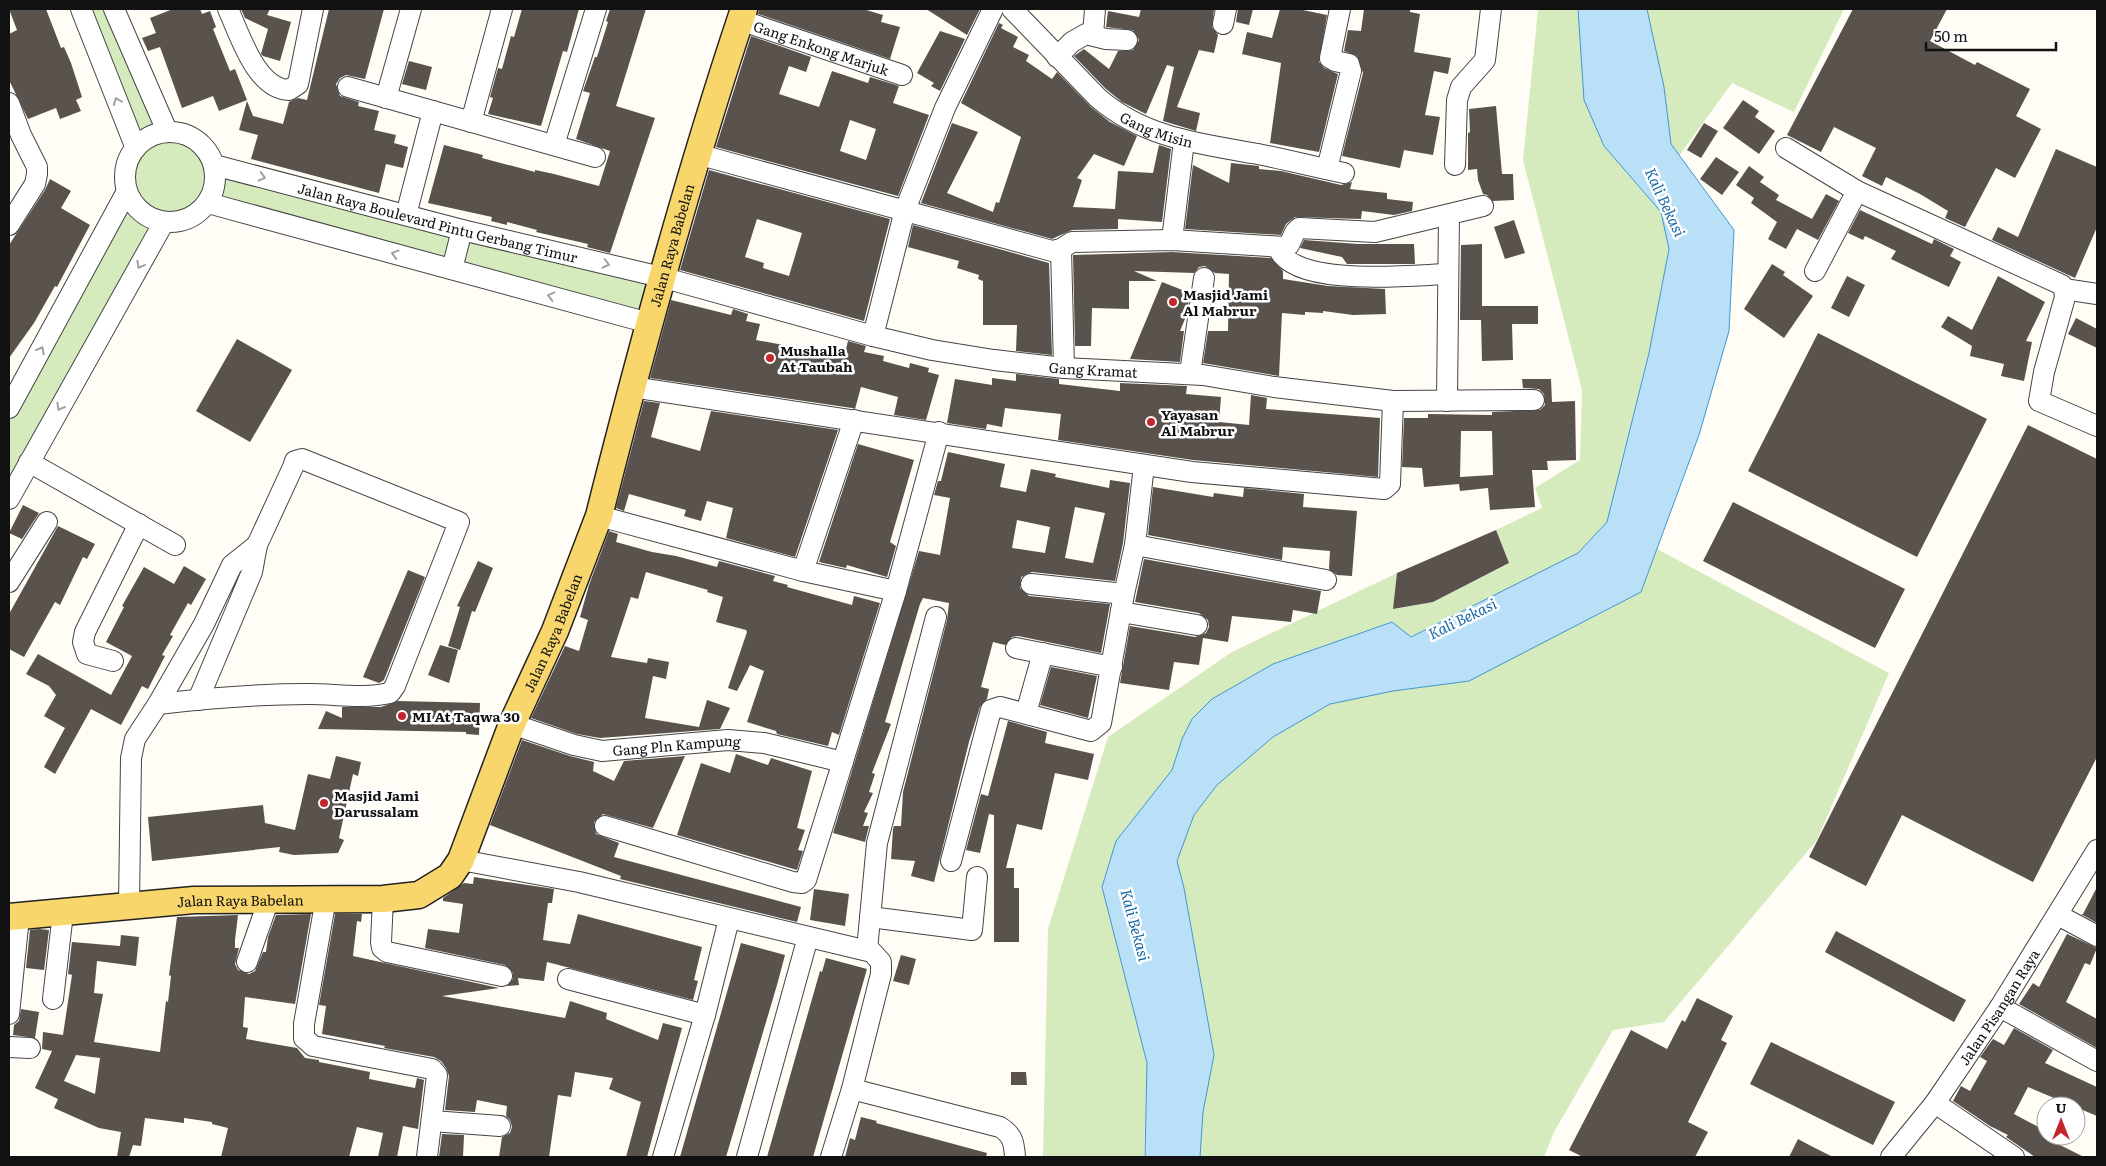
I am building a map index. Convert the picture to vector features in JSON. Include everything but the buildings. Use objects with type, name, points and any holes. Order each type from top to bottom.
[{"type":"main road","name":"Jalan Raya Babelan","points":[[14,917],[194,900],[382,899],[419,895],[450,876],[461,860],[512,724],[555,631],[599,516],[649,323],[697,154],[742,15]]},
{"type":"street","points":[[81,9],[135,146]]},
{"type":"street","points":[[228,9],[262,77],[280,90],[290,90],[298,84],[313,9]]},
{"type":"street","points":[[386,98],[411,9]]},
{"type":"street","points":[[471,122],[502,9]]},
{"type":"street","points":[[554,145],[596,9]]},
{"type":"street","points":[[873,336],[905,210],[945,108],[993,9]]},
{"type":"street","name":"Gang Misin","points":[[1012,9],[1057,57],[1114,111],[1146,129],[1184,141],[1336,171],[1351,72],[1348,64],[1330,58],[1340,9]]},
{"type":"street","points":[[1094,35],[1095,9]]},
{"type":"street","points":[[1455,165],[1457,100],[1462,87],[1485,60],[1491,9]]},
{"type":"street","points":[[117,10],[167,131]]},
{"type":"street","name":"Gang Enkong Marjuk","points":[[742,15],[902,75]]},
{"type":"street","points":[[1057,57],[1082,35],[1127,40]]},
{"type":"street","points":[[348,87],[595,157]]},
{"type":"street","points":[[9,103],[15,142],[37,167],[37,179],[9,225]]},
{"type":"street","points":[[406,215],[433,111]]},
{"type":"street","points":[[167,131],[188,134],[199,142],[205,147],[214,165],[215,185],[208,203],[188,219],[164,222],[141,213],[126,193],[124,168],[135,146],[149,136],[167,131]]},
{"type":"street","points":[[1172,240],[1184,141]]},
{"type":"street","points":[[1786,148],[1857,192],[2058,283],[2064,289],[2097,294]]},
{"type":"street","points":[[697,154],[905,210],[1038,249],[1052,251],[1061,249],[1072,242],[1172,240],[1278,248],[1289,245],[1299,228],[1366,232],[1483,206]]},
{"type":"street","name":"Jalan Raya Boulevard Pintu Gerbang Timur","points":[[214,165],[462,230],[662,277]]},
{"type":"street","points":[[1815,271],[1857,192]]},
{"type":"street","points":[[9,408],[126,193]]},
{"type":"street","points":[[208,203],[649,323]]},
{"type":"street","points":[[1446,401],[1448,215]]},
{"type":"street","points":[[9,499],[164,222]]},
{"type":"street","points":[[452,269],[462,230]]},
{"type":"street","points":[[1278,248],[1294,264],[1329,275],[1448,274]]},
{"type":"street","points":[[1061,249],[1064,368]]},
{"type":"street","name":"Gang Kramat","points":[[662,277],[873,336],[994,360],[1064,368],[1190,373],[1274,388],[1393,401],[1534,400]]},
{"type":"street","points":[[1190,373],[1204,278]]},
{"type":"street","points":[[2064,289],[2065,297],[2044,372],[2039,401],[2097,426]]},
{"type":"street","points":[[632,387],[939,432],[1192,472],[1384,489],[1390,484],[1393,401]]},
{"type":"street","points":[[803,571],[854,420]]},
{"type":"street","points":[[605,826],[788,880],[802,883],[809,876],[896,591],[939,432]]},
{"type":"street","points":[[158,704],[308,694],[368,696],[390,693],[396,686],[460,522],[302,459],[296,461],[257,545],[253,568],[228,633],[198,700]]},
{"type":"street","points":[[29,462],[175,545]]},
{"type":"street","points":[[951,861],[989,714],[996,707],[1026,713],[1087,730],[1096,729],[1101,723],[1135,545],[1144,465]]},
{"type":"street","points":[[599,516],[803,571],[896,591]]},
{"type":"street","points":[[9,582],[47,522]]},
{"type":"street","points":[[113,661],[88,654],[83,642],[85,632],[139,524]]},
{"type":"street","points":[[129,906],[131,758],[135,739],[158,704],[204,624],[232,565],[257,545]]},
{"type":"street","points":[[1135,545],[1326,580]]},
{"type":"street","points":[[1031,584],[1123,603],[1197,625]]},
{"type":"street","points":[[867,950],[877,843],[936,617]]},
{"type":"street","points":[[204,624],[228,633]]},
{"type":"street","points":[[1016,648],[1112,667]]},
{"type":"street","points":[[1026,713],[1043,653]]},
{"type":"street","name":"Gang Pln Kampung","points":[[512,724],[574,745],[602,751],[728,740],[764,742],[843,762]]},
{"type":"street","name":"Jalan Pisangan Raya","points":[[1891,1157],[1935,1103],[2000,1007],[2096,853]]},
{"type":"street","points":[[461,860],[579,882],[808,938],[867,950],[878,956],[881,962],[881,974],[852,1089],[830,1157]]},
{"type":"street","points":[[870,916],[972,930],[977,877]]},
{"type":"street","points":[[326,898],[304,1024],[304,1038],[313,1046],[432,1069],[437,1075],[427,1157]]},
{"type":"street","points":[[247,962],[269,899]]},
{"type":"street","points":[[382,899],[381,942],[382,948],[387,952],[502,976]]},
{"type":"street","points":[[53,999],[62,913]]},
{"type":"street","points":[[2058,915],[2097,936]]},
{"type":"street","points":[[9,1014],[14,917]]},
{"type":"street","points":[[663,1157],[705,1015],[729,919]]},
{"type":"street","points":[[747,1157],[808,938]]},
{"type":"street","points":[[568,978],[705,1015]]},
{"type":"street","points":[[2000,1007],[2097,1061]]},
{"type":"street","points":[[9,1047],[30,1048]]},
{"type":"street","points":[[852,1089],[1000,1128],[1013,1140],[1015,1157]]},
{"type":"street","points":[[1935,1103],[2014,1157]]},
{"type":"street","points":[[432,1121],[500,1126]]},
{"type":"green space","points":[[81,9],[114,9],[167,131],[196,140],[206,150],[215,165],[661,277],[649,323],[208,203],[188,219],[164,223],[9,499],[9,408],[126,193],[124,168],[135,146]]},
{"type":"green space","points":[[1538,9],[1578,9],[1580,33],[1604,146],[1661,212],[1669,249],[1649,353],[1607,522],[1578,553],[1410,637],[1391,622],[1273,664],[1212,699],[1182,739],[1172,770],[1116,841],[1102,887],[1147,1063],[1144,1157],[1043,1157],[1048,929],[1108,737],[1232,652],[1397,573],[1394,609],[1433,602],[1508,564],[1496,530],[1542,508],[1535,488],[1580,460],[1582,390],[1523,160]]},
{"type":"green space","points":[[1647,9],[1844,9],[1794,112],[1732,83],[1679,156],[1671,144],[1664,87]]},
{"type":"green space","points":[[1657,549],[1889,673],[1817,840],[1664,1022],[1613,1030],[1554,1132],[1544,1157],[1200,1157],[1203,1112],[1214,1055],[1184,888],[1176,861],[1194,815],[1217,785],[1273,737],[1330,704],[1393,691],[1641,592]]},
{"type":"water","name":"Kali Bekasi","points":[[1578,9],[1647,9],[1664,87],[1671,144],[1734,230],[1729,331],[1699,435],[1641,592],[1469,681],[1393,691],[1330,704],[1273,737],[1217,785],[1194,815],[1177,861],[1184,888],[1214,1055],[1203,1112],[1200,1157],[1145,1157],[1147,1063],[1102,887],[1116,841],[1172,770],[1182,739],[1192,719],[1212,699],[1273,664],[1392,622],[1411,637],[1578,553],[1607,522],[1649,353],[1669,249],[1661,212],[1604,146],[1584,100]]},
{"type":"place","name":"Masjid Jami Al Mabrur","points":[[1173,302]]},
{"type":"place","name":"Mushalla At Taubah","points":[[770,358]]},
{"type":"place","name":"Yayasan Al Mabrur","points":[[1151,422]]},
{"type":"place","name":"MI At Taqwa 30","points":[[402,716]]},
{"type":"place","name":"Masjid Jami Darussalam","points":[[324,803]]}]
